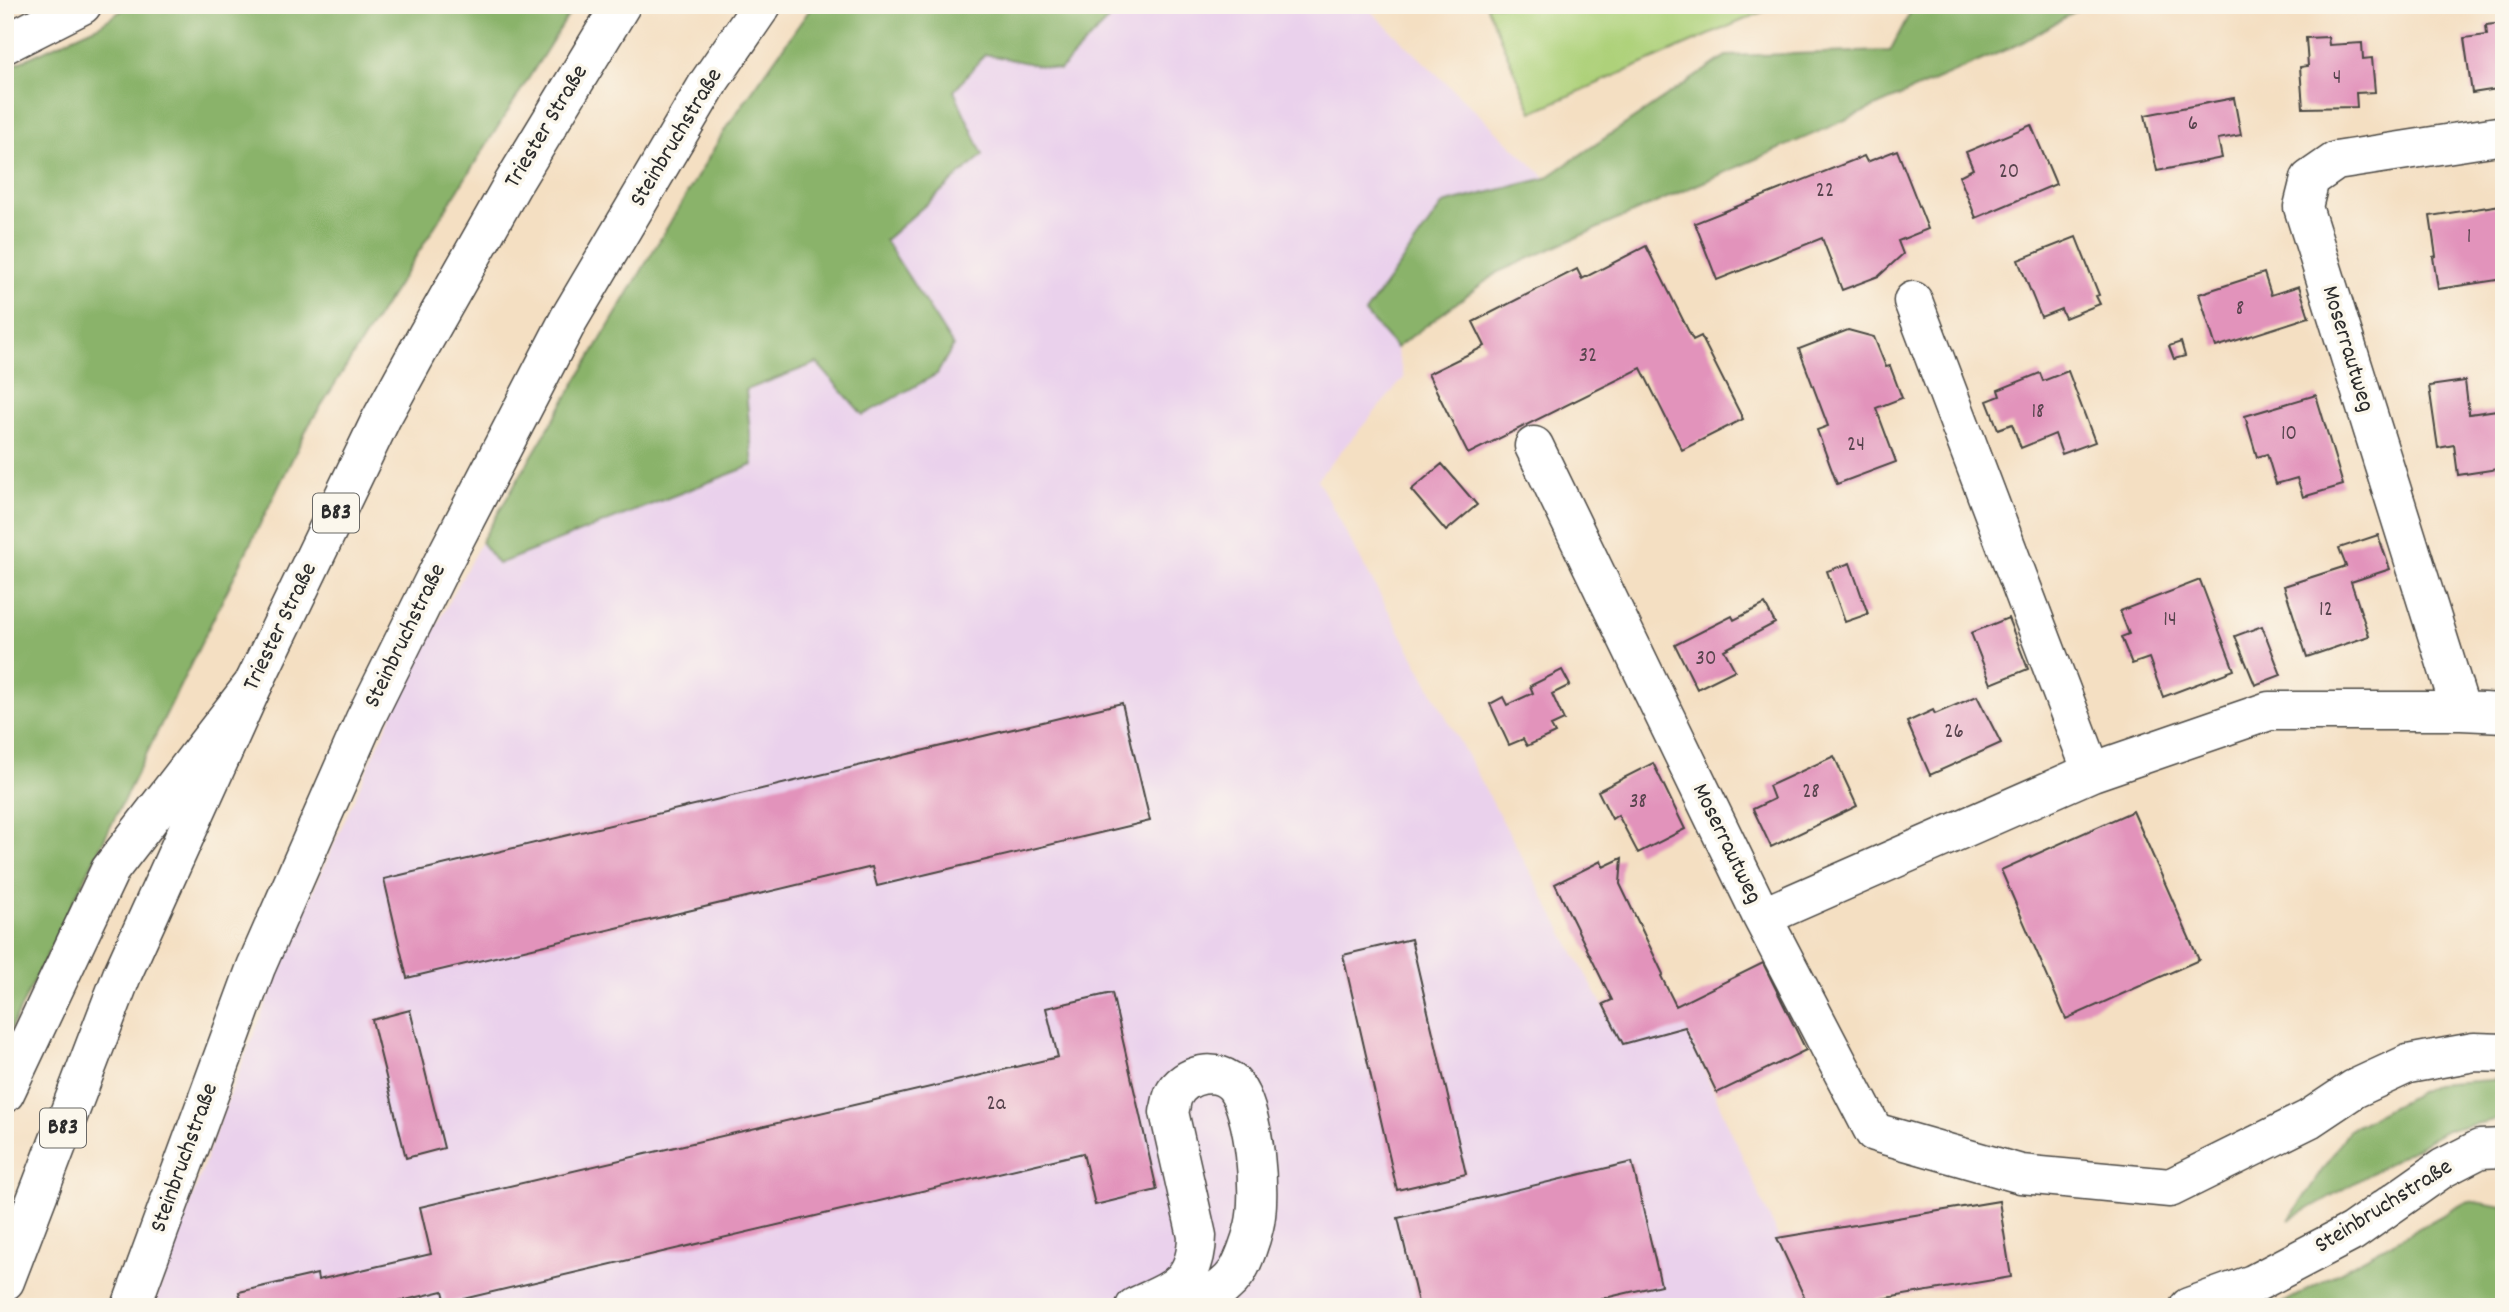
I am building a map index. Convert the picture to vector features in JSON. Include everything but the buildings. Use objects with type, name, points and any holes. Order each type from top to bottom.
[{"type":"main road","points":[[5,44],[82,5]]},
{"type":"main road","name":"Triester Straße","points":[[5,1280],[122,975],[254,683],[381,419],[512,185],[621,5]]},
{"type":"main road","name":"Steinbruchstraße","points":[[131,1307],[256,967],[365,719],[569,319],[709,82],[762,5]]},
{"type":"main road","name":"Moserrautweg","points":[[2461,711],[2303,207],[2310,178],[2336,161],[2504,135]]},
{"type":"main road","points":[[1913,301],[2092,772]]},
{"type":"main road","name":"Moserrautweg","points":[[1534,446],[1762,917],[2092,772],[2269,711],[2504,713]]},
{"type":"main road","points":[[5,1093],[110,870],[254,683]]},
{"type":"main road","points":[[1762,917],[1874,1132],[2021,1174],[2170,1188],[2309,1119],[2354,1088],[2408,1064],[2474,1052],[2504,1053]]},
{"type":"main road","points":[[1135,1307],[1174,1289],[1189,1273],[1197,1257],[1197,1236],[1170,1112],[1174,1095],[1187,1082],[1205,1074],[1221,1074],[1234,1085],[1245,1103],[1254,1145],[1257,1189],[1255,1226],[1237,1272],[1217,1292],[1187,1305],[1168,1307]]},
{"type":"main road","name":"Steinbruchstraße","points":[[2189,1307],[2253,1284],[2352,1232],[2443,1168],[2480,1149],[2504,1147]]},
{"type":"shaded area","points":[[1112,5],[1364,5],[1546,178],[1443,204],[1365,313],[1396,348],[1404,378],[1317,479],[1623,1043],[1685,1027],[1809,1307],[153,1307],[222,1114],[295,931],[407,681],[481,542],[498,564],[746,391],[817,362],[863,415],[953,346],[885,240],[983,155],[954,91],[985,54],[1060,70],[1107,21]]},
{"type":"green space","points":[[130,5],[575,5],[309,425],[5,1040],[5,69],[100,25]]},
{"type":"green space","points":[[813,5],[1112,5],[1107,21],[1060,70],[985,54],[954,91],[983,155],[885,240],[953,346],[937,374],[863,415],[817,363],[746,390],[753,465],[498,564],[481,542],[726,128]]},
{"type":"green space","points":[[1486,5],[1778,5],[1532,112]]},
{"type":"green space","points":[[1914,5],[2086,5],[2021,43],[1498,272],[1396,348],[1365,313],[1443,204],[1546,178],[1726,56],[1890,51]]},
{"type":"green space","points":[[2504,1079],[2504,1118],[2447,1130],[2289,1220],[2349,1130],[2434,1084]]},
{"type":"green space","points":[[2468,1201],[2504,1207],[2504,1307],[2276,1307]]}]
